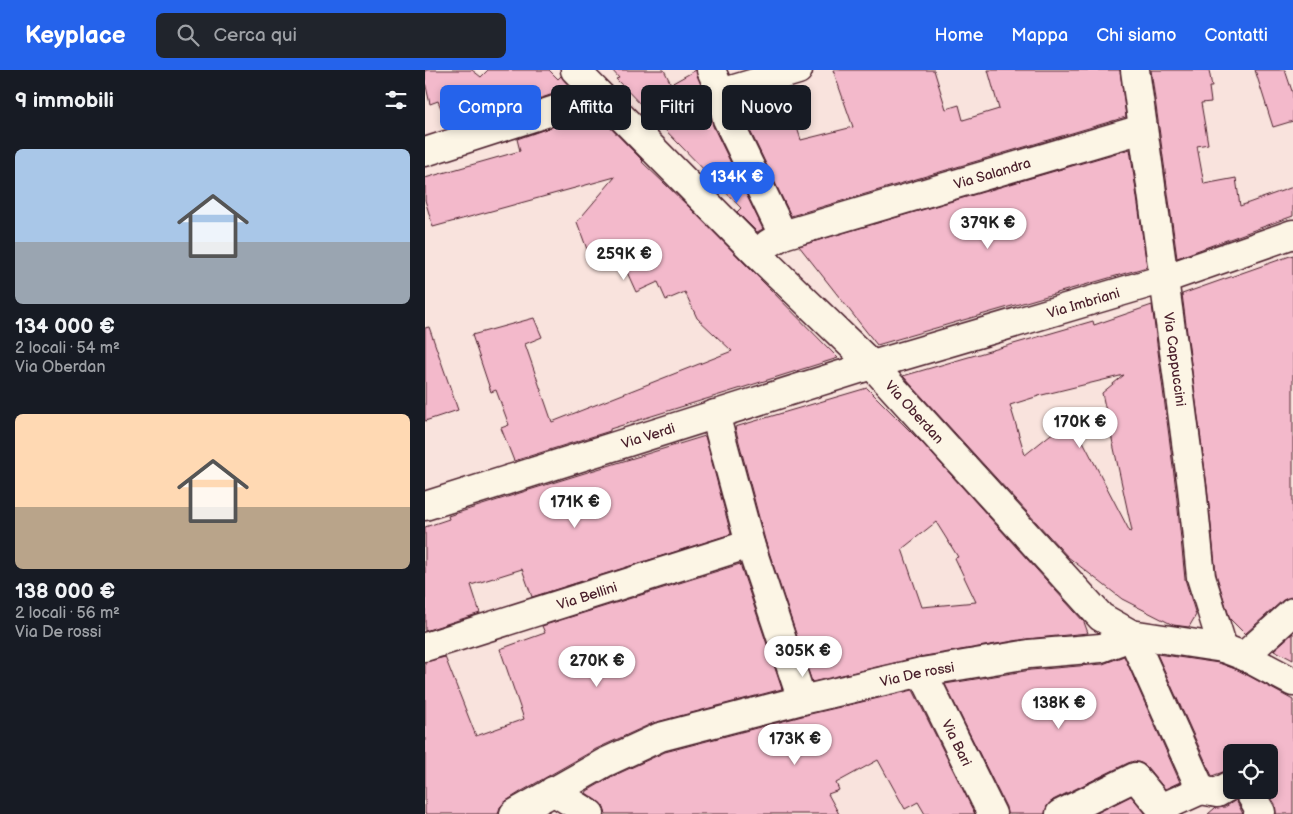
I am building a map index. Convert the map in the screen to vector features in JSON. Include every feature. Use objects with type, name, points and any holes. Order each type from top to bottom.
[{"type":"street","name":"Via Oberdan","points":[[575,70],[589,85]]},
{"type":"street","points":[[783,235],[727,119],[716,81],[798,70]]},
{"type":"street","name":"Via Cappuccini","points":[[1135,70],[1192,488],[1201,577],[1234,652]]},
{"type":"street","points":[[425,152],[551,111]]},
{"type":"street","name":"Via Oberdan","points":[[631,127],[872,366],[1101,617],[1131,634],[1234,652],[1293,682]]},
{"type":"street","name":"Via Salandra","points":[[755,252],[783,235],[1142,130]]},
{"type":"street","name":"Via Imbriani","points":[[872,366],[1164,279],[1293,234]]},
{"type":"street","name":"Via Verdi","points":[[425,506],[872,366]]},
{"type":"street","points":[[715,414],[750,544],[802,700]]},
{"type":"street","name":"Via Bellini","points":[[425,647],[750,544]]},
{"type":"street","points":[[1234,652],[1293,612]]},
{"type":"street","points":[[1131,634],[1201,790]]},
{"type":"street","name":"Via De rossi","points":[[514,814],[604,762],[661,736],[922,672],[1029,654],[1101,648],[1131,634]]},
{"type":"street","name":"Via Bari","points":[[922,672],[992,814]]},
{"type":"street","points":[[1060,814],[1135,777],[1161,808],[1201,790],[1217,793],[1223,789]]},
{"type":"street","points":[[553,792],[590,814]]},
{"type":"street","points":[[1253,799],[1261,812],[1258,814]]},
{"type":"building","points":[[425,70],[472,70],[481,77],[488,70],[549,70],[558,79],[561,76],[568,85],[551,85],[551,95],[541,98],[541,85],[440,85],[440,106],[438,101],[430,104],[425,82]]},
{"type":"building","points":[[612,70],[664,70],[671,84],[696,70],[701,85],[641,85],[641,105],[631,94],[631,85],[622,85],[616,79],[619,78]]},
{"type":"building","points":[[833,70],[934,70],[946,109],[959,105],[963,120],[999,109],[988,70],[1120,70],[1126,117],[791,216],[750,130],[798,130],[801,140],[853,127]]},
{"type":"building","points":[[1151,70],[1209,70],[1212,87],[1209,87],[1211,102],[1201,103],[1208,144],[1197,146],[1204,184],[1236,178],[1240,206],[1293,187],[1293,216],[1177,258]]},
{"type":"building","points":[[1255,70],[1285,70],[1293,94],[1293,121],[1273,127]]},
{"type":"building","points":[[712,122],[763,229],[757,232],[737,212],[741,208],[665,130],[712,130]]},
{"type":"building","points":[[551,127],[551,130],[613,130],[642,162],[838,358],[514,461],[501,428],[509,425],[496,390],[491,392],[472,335],[534,318],[542,337],[525,344],[552,422],[732,351],[697,318],[685,292],[666,300],[658,282],[636,292],[616,248],[592,263],[577,222],[615,177],[433,227],[425,200],[425,178],[520,151],[517,139]]},
{"type":"building","points":[[1130,149],[1147,267],[877,345],[799,246]]},
{"type":"building","points":[[1293,255],[1293,597],[1283,600],[1245,634],[1230,619],[1216,574],[1207,486],[1182,294]]},
{"type":"building","points":[[1152,305],[1176,490],[1185,579],[1196,615],[1189,627],[1173,625],[1122,599],[1068,557],[903,376],[1093,321],[1094,325]],"holes":[[[1124,375],[1102,393],[1132,531],[1130,532],[1071,418],[1025,455],[1010,405],[1042,395]]]},
{"type":"building","points":[[429,327],[458,410],[425,421],[425,328]]},
{"type":"building","points":[[867,388],[924,445],[1084,622],[1088,633],[1026,639],[919,657],[812,682],[765,540],[735,427]],"holes":[[[936,522],[958,557],[955,558],[976,602],[922,607],[902,549]]]},
{"type":"building","points":[[705,436],[731,534],[532,597],[522,569],[471,585],[480,613],[425,631],[425,527],[449,519],[448,516]]},
{"type":"building","points":[[740,564],[782,689],[653,723],[596,749],[522,791],[506,801],[500,807],[498,814],[425,814],[425,662],[445,657],[476,736],[524,719],[500,649],[545,633],[542,626]]},
{"type":"building","points":[[1293,633],[1293,660],[1274,650]]},
{"type":"building","points":[[1157,654],[1219,663],[1238,670],[1293,700],[1293,814],[1276,814],[1275,804],[1272,799],[1278,799],[1278,744],[1223,744],[1223,772],[1212,776]]},
{"type":"building","points":[[1124,656],[1180,782],[1165,789],[1147,767],[1134,761],[1053,800],[1047,806],[1045,814],[1007,814],[1006,807],[945,684],[1031,670],[1103,664]]},
{"type":"building","points":[[913,690],[975,814],[925,814],[918,802],[905,809],[878,760],[836,783],[839,790],[828,794],[839,814],[606,814],[603,806],[586,793],[611,777],[665,752],[806,715]]},
{"type":"building","points":[[1131,796],[1146,814],[1095,814]]},
{"type":"building","points":[[1236,800],[1243,814],[1208,814],[1215,808],[1225,807]]}]
